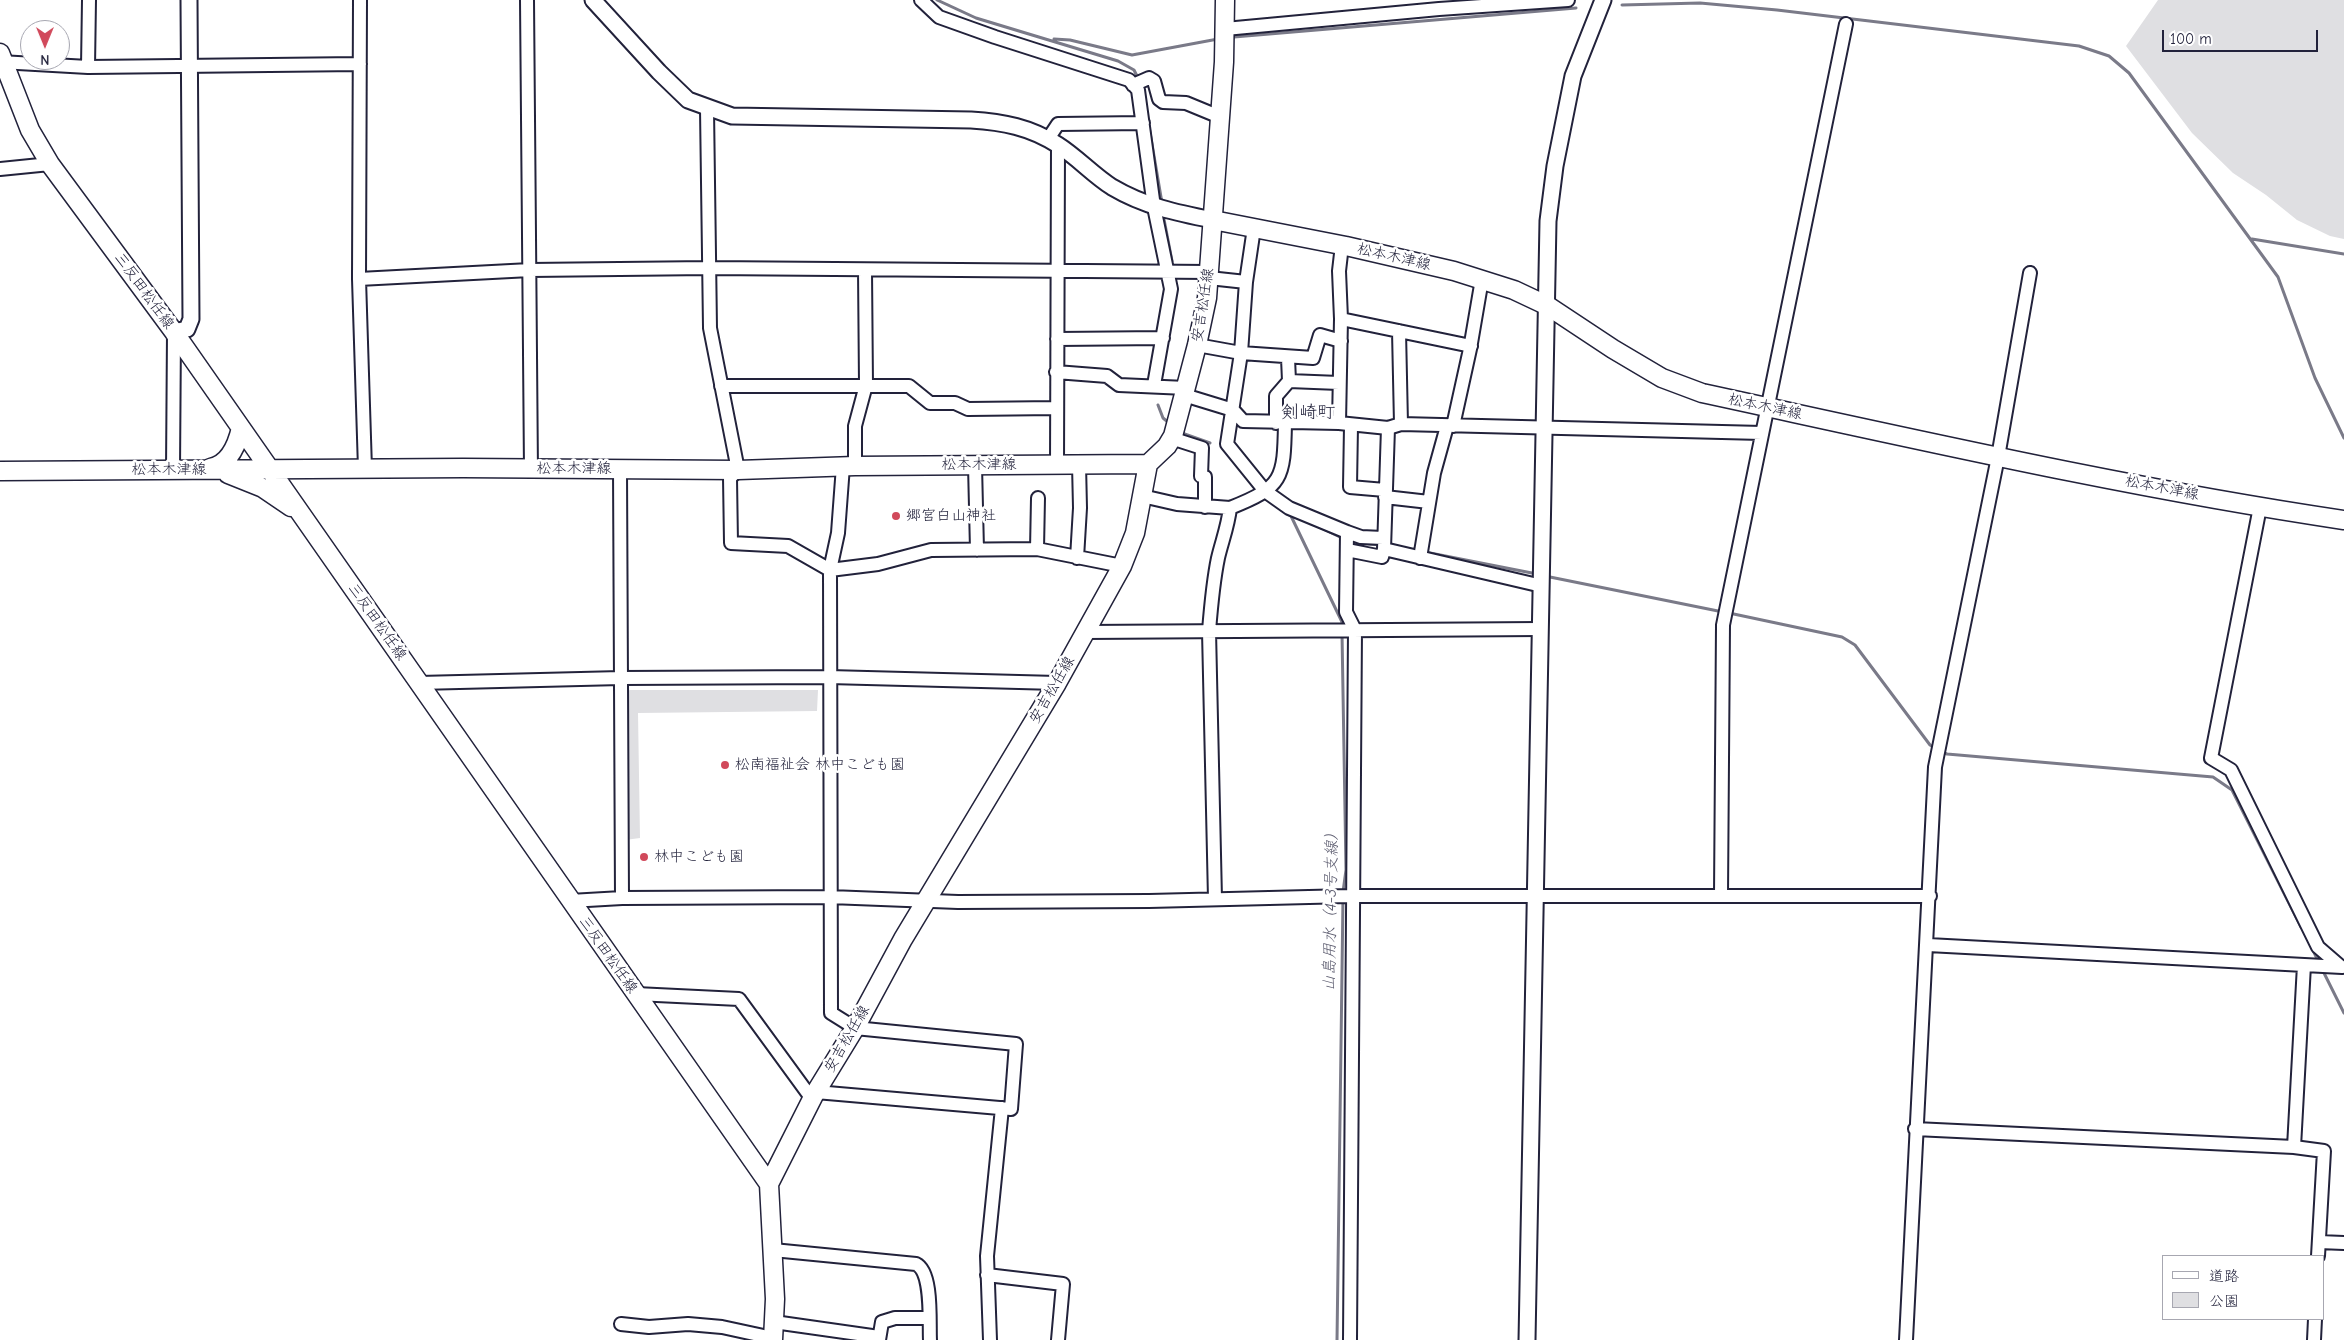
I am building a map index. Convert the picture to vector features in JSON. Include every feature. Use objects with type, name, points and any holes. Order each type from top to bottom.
[{"type":"main road","name":"安吉松任線","points":[[769,1184],[814,1096],[855,1028],[927,900],[1057,683],[1122,566],[1135,533],[1148,464],[1167,446],[1174,431],[1197,345],[1209,275],[1220,117],[1225,0]]},
{"type":"main road","name":"三反田松任線","points":[[1,59],[30,130],[50,164],[174,332],[268,470],[300,512],[769,1184]]},
{"type":"main road","name":"松本木津線","points":[[1213,220],[1342,245],[1454,271],[1514,290],[1548,306],[1613,350],[1662,378],[1702,393],[1998,457],[2260,507],[2344,520]]},
{"type":"main road","points":[[208,469],[216,467],[227,459],[238,443],[241,428],[276,456],[294,465],[316,470]]},
{"type":"main road","name":"松本木津線","points":[[0,471],[208,469],[738,470],[849,466],[1148,464]]},
{"type":"main road","points":[[208,469],[263,488],[300,512]]},
{"type":"main road","points":[[300,512],[291,488],[300,477],[316,470]]},
{"type":"main road","points":[[769,1184],[773,1250],[773,1333]]},
{"type":"street","points":[[88,67],[89,0]]},
{"type":"street","points":[[173,470],[174,332],[187,329],[191,319],[188,0]]},
{"type":"street","points":[[360,0],[359,279],[365,469]]},
{"type":"street","points":[[527,0],[531,470]]},
{"type":"street","points":[[593,0],[680,93],[688,100],[707,108],[732,116],[1001,122],[1020,126],[1053,142],[1112,186],[1161,208],[1213,220]]},
{"type":"street","points":[[921,0],[939,17],[995,38],[1129,80],[1138,90],[1173,271],[1164,338],[1154,385]]},
{"type":"street","points":[[1225,29],[1439,9],[1568,0]]},
{"type":"street","points":[[1527,1340],[1546,428],[1548,221],[1554,166],[1574,76],[1603,0]]},
{"type":"street","points":[[1721,895],[1725,613],[1846,24]]},
{"type":"street","points":[[1,59],[88,67],[360,64]]},
{"type":"street","points":[[1133,85],[1149,78],[1154,81],[1159,99],[1163,102],[1186,103],[1220,117]]},
{"type":"street","points":[[707,108],[710,328],[738,470],[730,478],[731,543],[788,546],[830,570],[878,564],[931,550],[1037,549],[1122,566]]},
{"type":"street","points":[[1058,465],[1056,372],[1058,271],[1053,142],[1058,124],[1143,123]]},
{"type":"street","points":[[0,169],[50,164]]},
{"type":"street","points":[[1254,228],[1246,282],[1241,353],[1227,444],[1266,491],[1289,508],[1383,545],[1542,579]]},
{"type":"street","points":[[1342,245],[1338,271],[1341,319],[1339,383],[1345,424],[1350,487],[1429,502]]},
{"type":"street","points":[[359,279],[530,270],[709,268],[1173,271],[1246,282]]},
{"type":"street","points":[[636,994],[739,999],[814,1096],[1011,1109],[1016,1044],[855,1028],[831,1013],[830,570],[856,426],[866,385],[865,270]]},
{"type":"street","points":[[1906,1340],[1915,1129],[1928,945],[1938,754],[1998,457],[2030,273]]},
{"type":"street","points":[[1421,553],[1429,502],[1471,346],[1482,279]]},
{"type":"street","points":[[1341,319],[1471,346]]},
{"type":"street","points":[[1399,331],[1402,424]]},
{"type":"street","points":[[1197,345],[1241,353],[1288,358],[1313,358],[1320,335],[1341,341]]},
{"type":"street","points":[[1057,339],[1164,338]]},
{"type":"street","points":[[1142,496],[1178,504],[1230,508],[1257,498],[1274,484],[1284,463],[1276,396],[1289,381],[1288,358]]},
{"type":"street","points":[[1056,372],[1106,376],[1119,385],[1154,385],[1185,391],[1233,410],[1243,421],[1345,424],[1388,428],[1402,424],[1762,433]]},
{"type":"street","points":[[1289,381],[1339,383]]},
{"type":"street","points":[[721,386],[909,386],[930,403],[955,404],[968,409],[1056,408]]},
{"type":"street","points":[[1348,550],[1382,557],[1388,428]]},
{"type":"street","points":[[1174,431],[1202,448],[1200,476],[1205,477],[1205,506]]},
{"type":"street","points":[[1077,558],[1080,508],[1079,464]]},
{"type":"street","points":[[975,465],[977,550]]},
{"type":"street","points":[[620,469],[622,898]]},
{"type":"street","points":[[1037,549],[1038,498]]},
{"type":"street","points":[[2260,507],[2211,758],[2231,770],[2318,947],[2342,967]]},
{"type":"street","points":[[1215,900],[1209,631],[1218,558],[1227,531],[1230,508]]},
{"type":"street","points":[[1347,532],[1350,1340]]},
{"type":"street","points":[[1085,632],[1541,629]]},
{"type":"street","points":[[419,683],[621,678],[829,677],[1057,683]]},
{"type":"street","points":[[570,901],[622,898],[830,897],[958,902],[1215,900],[1347,896],[1930,896]]},
{"type":"street","points":[[1928,945],[2342,967]]},
{"type":"street","points":[[2294,1147],[2314,965]]},
{"type":"street","points":[[990,1340],[987,1256],[1002,1108]]},
{"type":"street","points":[[1915,1129],[2294,1147],[2324,1151],[2318,1255]]},
{"type":"street","points":[[2320,1242],[2344,1243]]},
{"type":"street","points":[[773,1250],[921,1266],[927,1278],[930,1340]]},
{"type":"street","points":[[988,1275],[1063,1284],[1058,1340]]},
{"type":"street","points":[[621,1324],[649,1334],[688,1324],[773,1333],[879,1338],[882,1322],[895,1318],[929,1318]]},
{"type":"street","points":[[2314,1340],[2315,1320]]},
{"type":"street","points":[[719,1340],[720,1326]]},
{"type":"green space","points":[[2158,0],[2344,0],[2344,239],[2330,236],[2297,220],[2266,195],[2233,173],[2192,133],[2126,46]]},
{"type":"green space","points":[[624,690],[818,690],[817,711],[638,713],[640,838],[625,840]]},
{"type":"waterway","points":[[937,0],[976,18],[1118,61],[1134,70],[1139,80]]},
{"type":"waterway","points":[[1622,5],[1700,3],[1777,10],[2079,46],[2109,56],[2129,73],[2278,277],[2315,378],[2344,438]]},
{"type":"waterway","points":[[1234,37],[1576,8]]},
{"type":"waterway","points":[[1054,39],[1070,40],[1132,55],[1218,39]]},
{"type":"waterway","points":[[1143,91],[1162,203]]},
{"type":"waterway","points":[[1163,214],[1172,261]]},
{"type":"waterway","points":[[2252,239],[2344,254]]},
{"type":"waterway","points":[[1158,405],[1163,418],[1169,423]]},
{"type":"waterway","points":[[1179,432],[1210,443]]},
{"type":"waterway","name":"山島用水（4-3号支線）","points":[[1286,513],[1291,516],[1342,622],[1342,627]]},
{"type":"waterway","points":[[1319,527],[1342,538]]},
{"type":"waterway","points":[[1356,543],[1382,545]]},
{"type":"waterway","points":[[1425,552],[1537,574]]},
{"type":"waterway","points":[[1545,576],[1723,612]]},
{"type":"waterway","points":[[1729,613],[1842,637],[1855,645],[1930,745],[1935,748]]},
{"type":"waterway","name":"山島用水（4-3号支線）","points":[[1342,633],[1346,870],[1343,892]]},
{"type":"waterway","points":[[1942,752],[1947,754],[2213,777],[2232,790],[2301,927]]},
{"type":"waterway","name":"山島用水（4-3号支線）","points":[[1337,1340],[1343,898]]},
{"type":"waterway","points":[[2312,948],[2319,963]]},
{"type":"waterway","points":[[2323,971],[2344,1013]]},
{"type":"place","name":"郷宮白山神社","points":[[896,516]]},
{"type":"place","name":"松南福祉会 林中こども園","points":[[725,765]]},
{"type":"place","name":"林中こども園","points":[[644,857]]},
{"type":"district","name":"剣崎町","points":[[1308,413]]}]
